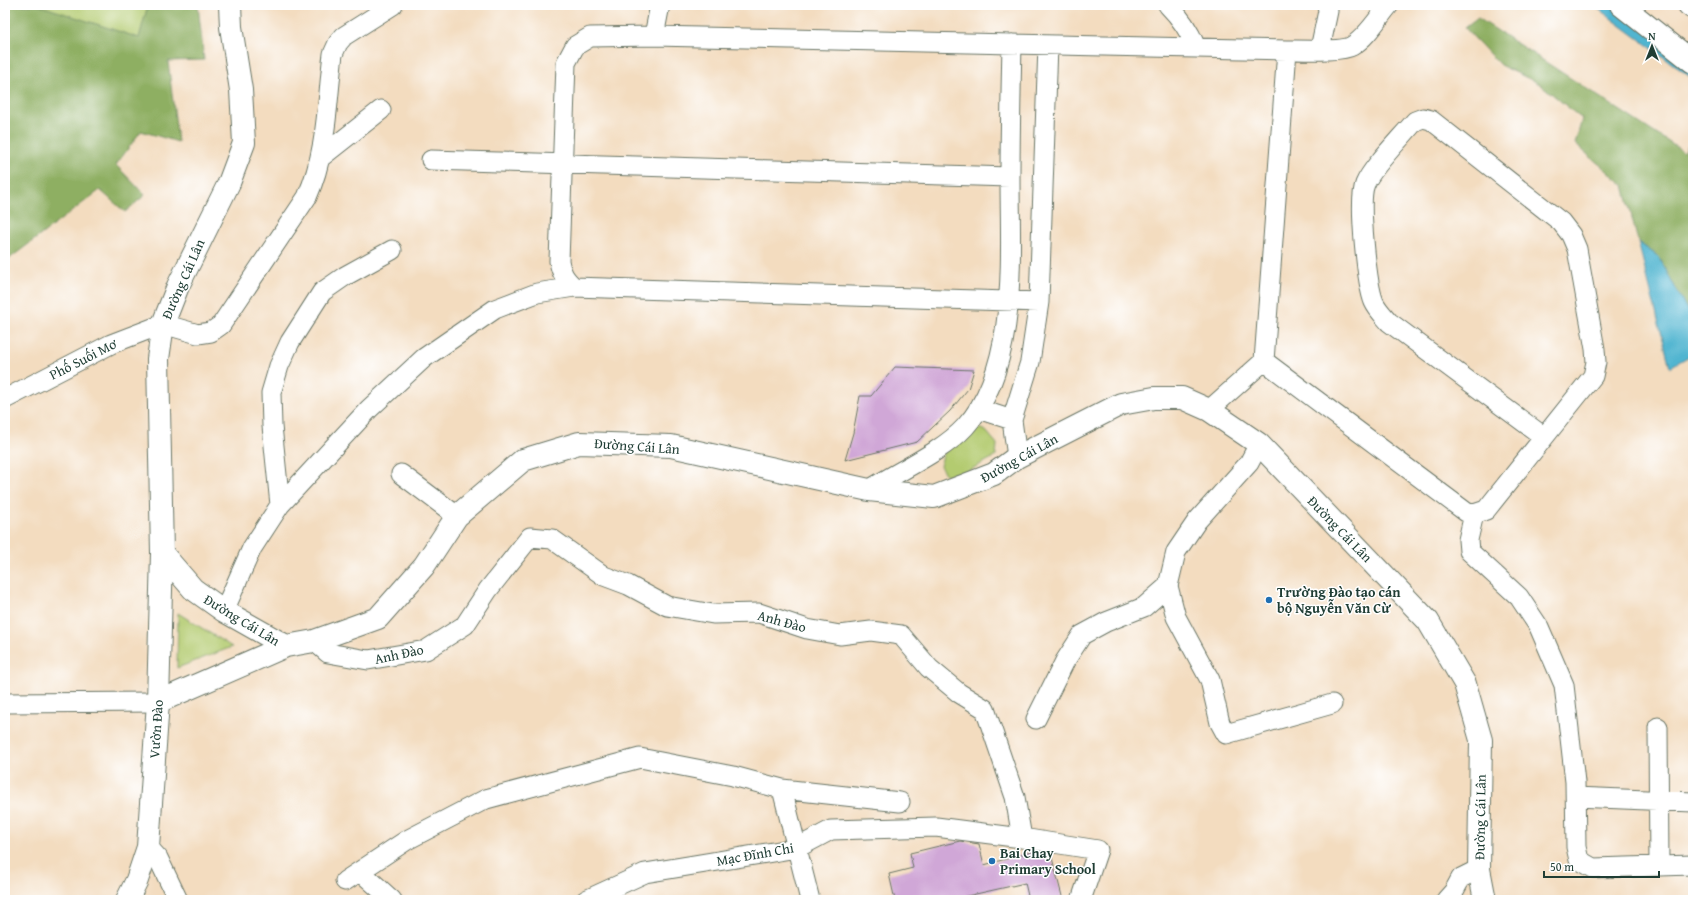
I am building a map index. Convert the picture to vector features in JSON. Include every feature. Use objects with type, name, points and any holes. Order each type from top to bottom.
[{"type":"main road","name":"Đường Cái Lân","points":[[230,5],[231,27],[241,90],[244,143],[229,183],[178,286],[163,324],[158,359],[162,553],[193,590],[224,611],[286,646],[314,641],[378,618],[424,566],[457,516],[523,460],[579,443],[671,446],[869,490],[934,497],[994,474],[1017,457],[1121,404],[1154,398],[1182,398],[1210,410],[1259,444],[1428,621],[1465,684],[1481,740],[1479,869],[1485,900]]},
{"type":"main road","points":[[1621,5],[1693,62]]},
{"type":"main road","points":[[1639,5],[1693,47]]},
{"type":"main road","points":[[1689,5],[1693,8]]},
{"type":"main road","name":"Vườn Đào","points":[[127,900],[137,880],[148,847],[158,702],[162,553]]},
{"type":"main road","points":[[158,702],[286,646]]},
{"type":"street","points":[[163,324],[198,334],[210,332],[221,325],[307,197],[316,178],[334,54],[338,42],[344,36],[393,5]]},
{"type":"street","points":[[654,36],[660,5]]},
{"type":"street","points":[[1168,5],[1189,30],[1196,47]]},
{"type":"street","points":[[1320,49],[1328,11],[1327,5]]},
{"type":"street","points":[[574,287],[566,280],[561,271],[559,261],[566,63],[575,46],[590,37],[654,36],[1287,50],[1320,49],[1350,47],[1359,40],[1389,5]]},
{"type":"street","points":[[869,490],[950,442],[966,426],[978,409],[989,389],[996,369],[1010,302],[1012,44]]},
{"type":"street","points":[[1017,457],[1012,420],[1030,362],[1039,302],[1048,45]]},
{"type":"street","points":[[1210,410],[1264,361],[1287,50]]},
{"type":"street","points":[[320,158],[381,110]]},
{"type":"street","points":[[1264,361],[1466,512],[1474,514],[1486,510],[1593,376],[1596,362],[1577,249],[1571,235],[1561,222],[1431,120],[1423,118],[1415,121],[1373,171],[1365,184],[1362,202],[1369,283],[1375,303],[1389,322],[1544,437]]},
{"type":"street","points":[[431,160],[1010,178]]},
{"type":"street","points":[[280,505],[272,426],[271,392],[279,366],[290,342],[322,292],[345,276],[392,250]]},
{"type":"street","points":[[224,611],[252,548],[280,505],[369,409],[424,358],[495,309],[537,293],[574,287],[1039,302]]},
{"type":"street","name":"Phố Suối Mơ","points":[[5,399],[111,344],[163,324]]},
{"type":"street","points":[[978,409],[1012,420]]},
{"type":"street","points":[[1259,444],[1249,463],[1197,521],[1176,552],[1168,586],[1176,617],[1210,680],[1220,723],[1226,734],[1332,704]]},
{"type":"street","points":[[401,474],[457,516]]},
{"type":"street","points":[[1474,514],[1468,540],[1469,551],[1519,597],[1539,627],[1564,685],[1576,797],[1576,847],[1580,860],[1593,868],[1693,865]]},
{"type":"street","name":"Anh Đào","points":[[314,641],[328,653],[368,660],[426,650],[466,625],[488,590],[530,537],[552,539],[604,576],[628,585],[667,606],[714,614],[758,613],[807,629],[840,635],[871,630],[901,635],[929,668],[959,693],[985,709],[1015,797],[1022,838]]},
{"type":"street","points":[[1036,719],[1065,661],[1082,635],[1106,622],[1144,607],[1168,586]]},
{"type":"street","points":[[5,703],[158,702]]},
{"type":"street","points":[[1658,727],[1660,866]]},
{"type":"street","points":[[392,900],[352,876],[406,840],[486,799],[640,758],[733,776],[782,789],[900,802]]},
{"type":"street","points":[[782,789],[810,900]]},
{"type":"street","points":[[1576,797],[1693,802]]},
{"type":"street","name":"Mạc Đĩnh Chi","points":[[586,900],[645,873],[797,848],[831,830],[936,827],[1022,838]]},
{"type":"street","points":[[1022,838],[1098,850],[1081,900]]},
{"type":"street","points":[[148,847],[158,858],[178,900]]},
{"type":"street","points":[[1446,900],[1454,891],[1461,878],[1479,869]]},
{"type":"green space","points":[[5,5],[38,5],[139,38],[148,5],[198,5],[204,60],[168,61],[178,142],[141,131],[116,165],[145,195],[125,212],[100,190],[5,262]]},
{"type":"green space","points":[[38,5],[148,5],[139,38]]},
{"type":"green space","points":[[1478,18],[1684,152],[1693,137],[1693,321],[1659,257],[1638,242],[1624,185],[1575,144],[1582,119],[1540,84],[1500,65],[1465,28]]},
{"type":"green space","points":[[978,428],[986,431],[997,444],[996,456],[966,472],[946,475],[940,466],[944,452]]},
{"type":"green space","points":[[178,613],[232,647],[177,668]]},
{"type":"water","points":[[1593,5],[1615,5],[1693,65],[1693,79]]},
{"type":"water","points":[[1638,242],[1659,257],[1693,321],[1693,354],[1670,367]]},
{"type":"building","points":[[895,367],[974,370],[968,389],[950,411],[917,442],[845,460],[853,433],[860,396],[871,396]]},
{"type":"building","name":"Bai Chay Primary School","points":[[960,841],[979,844],[984,865],[1035,851],[1051,854],[1063,900],[1029,900],[1025,883],[949,900],[895,900],[889,874],[913,868],[910,853]]},
{"type":"place","name":"Trường Đào tạo cán bộ Nguyễn Văn Cừ","points":[[1269,600]]},
{"type":"place","name":"Bai Chay Primary School","points":[[992,861]]}]
